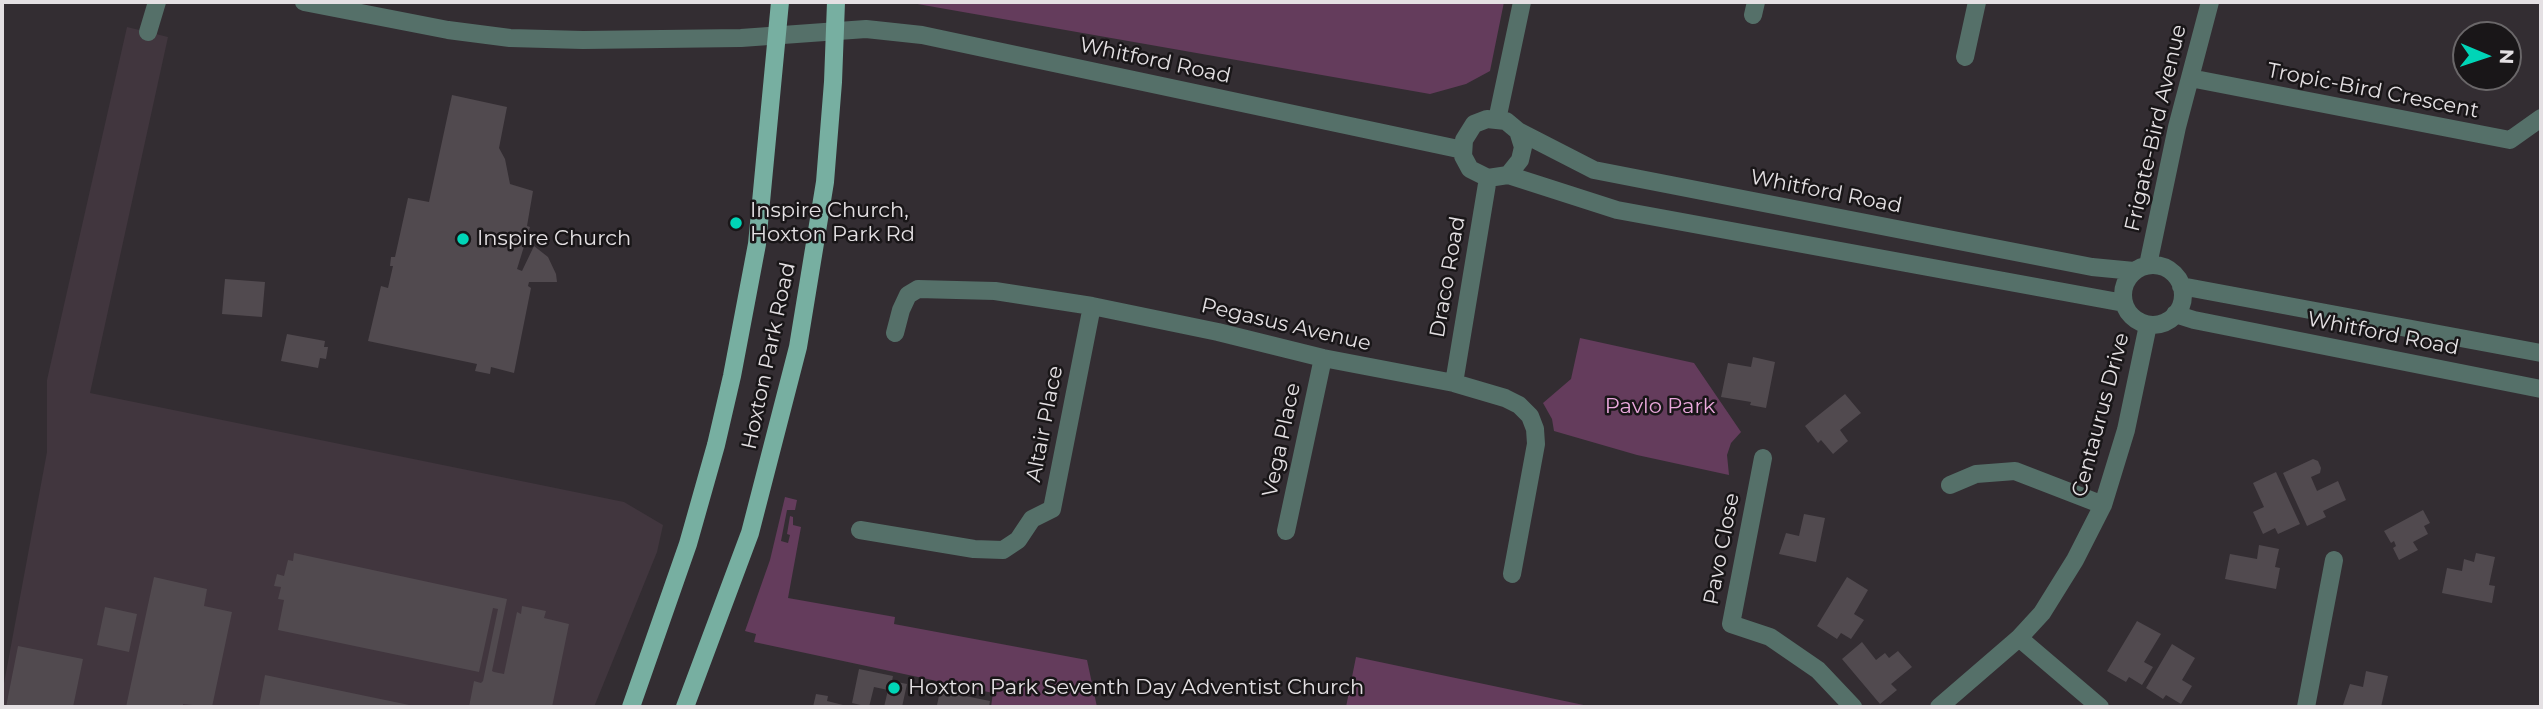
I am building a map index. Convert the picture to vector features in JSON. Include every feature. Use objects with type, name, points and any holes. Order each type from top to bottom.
[{"type":"main road","name":"Hoxton Park Road","points":[[631,707],[688,544],[732,376],[757,244],[780,2]]},
{"type":"main road","name":"Hoxton Park Road","points":[[685,707],[750,533],[792,371],[815,253],[825,182],[836,2]]},
{"type":"street","points":[[149,32],[157,2]]},
{"type":"street","name":"Whitford Road","points":[[304,2],[448,30],[510,38],[741,38],[866,29],[922,34],[1463,150]]},
{"type":"street","points":[[1497,120],[1521,2]]},
{"type":"street","points":[[1965,57],[1977,2]]},
{"type":"street","name":"Frigate-Bird Avenue","points":[[2141,268],[2210,2]]},
{"type":"street","name":"Tropic-Bird Crescent","points":[[2190,79],[2510,140],[2541,118]]},
{"type":"street","points":[[1508,175],[1520,160],[1523,148],[1518,131],[1506,121],[1487,118],[1474,124],[1464,140],[1463,156],[1471,169],[1488,178],[1508,175],[1617,210],[2124,303]]},
{"type":"street","name":"Whitford Road","points":[[1518,131],[1594,170],[2092,267],[2141,268]]},
{"type":"street","name":"Draco Road","points":[[1454,383],[1488,178]]},
{"type":"street","points":[[2141,268],[2166,268],[2178,278],[2183,294],[2181,307],[2169,321],[2148,325],[2131,316],[2124,303],[2124,287],[2141,268]]},
{"type":"street","name":"Whitford Road","points":[[2181,286],[2468,337],[2541,353]]},
{"type":"street","name":"Pegasus Avenue","points":[[895,334],[908,295],[918,289],[995,291],[1092,306],[1219,332],[1322,358],[1454,383],[1505,398],[1519,405],[1530,416],[1535,429],[1535,461],[1512,574]]},
{"type":"street","name":"Altair Place","points":[[860,530],[974,549],[1003,550],[1018,540],[1032,519],[1052,509],[1092,306]]},
{"type":"street","name":"Whitford Road","points":[[2175,314],[2541,389]]},
{"type":"street","name":"Centaurus Drive","points":[[1939,707],[2020,638],[2042,613],[2075,560],[2103,505],[2126,430],[2148,325]]},
{"type":"street","name":"Vega Place","points":[[1286,531],[1322,358]]},
{"type":"street","name":"Pavo Close","points":[[1763,458],[1731,624],[1770,637],[1818,670],[1853,707]]},
{"type":"street","points":[[1950,485],[1976,474],[2015,471],[2103,505]]},
{"type":"street","points":[[2306,707],[2334,560]]},
{"type":"street","points":[[2020,638],[2100,707]]},
{"type":"shaded area","points":[[127,27],[168,37],[90,393],[624,502],[663,525],[657,552],[594,707],[2,707],[2,694],[47,452],[47,380]]},
{"type":"green space","points":[[906,2],[1504,2],[1490,71],[1466,84],[1430,94]]},
{"type":"green space","name":"Pavlo Park","points":[[1580,338],[1694,363],[1741,432],[1731,443],[1727,455],[1729,475],[1637,455],[1554,431],[1552,419],[1543,403],[1571,379]]},
{"type":"green space","points":[[785,497],[797,500],[795,510],[787,510],[781,541],[788,543],[790,516],[793,517],[793,525],[801,527],[788,598],[895,617],[894,624],[1087,660],[1097,707],[991,707],[993,693],[754,642],[756,634],[745,631],[770,560]]},
{"type":"green space","points":[[1356,657],[1593,707],[1346,707]]},
{"type":"building","name":"Inspire Church","points":[[452,95],[507,107],[499,148],[505,159],[510,184],[533,191],[527,226],[530,227],[517,269],[522,271],[534,246],[548,257],[556,274],[557,282],[529,282],[528,286],[531,288],[514,373],[491,367],[490,374],[475,371],[477,364],[368,341],[381,286],[388,288],[393,266],[390,266],[391,257],[395,257],[408,198],[429,202]]},
{"type":"building","points":[[225,279],[265,282],[262,317],[222,314]]},
{"type":"building","points":[[287,334],[325,341],[324,347],[328,347],[326,359],[320,358],[318,368],[281,361]]},
{"type":"building","points":[[1753,357],[1775,362],[1766,408],[1750,405],[1751,402],[1721,397],[1728,363],[1751,367]]},
{"type":"building","points":[[1845,394],[1861,413],[1840,430],[1848,441],[1833,454],[1821,440],[1818,443],[1805,426]]},
{"type":"building","points":[[2313,459],[2318,461],[2321,468],[2320,473],[2311,477],[2317,491],[2338,481],[2346,500],[2323,511],[2326,517],[2307,526],[2283,473]]},
{"type":"building","points":[[2276,472],[2300,524],[2278,534],[2275,528],[2263,534],[2253,512],[2264,507],[2253,483]]},
{"type":"building","points":[[2423,510],[2430,523],[2424,526],[2428,534],[2413,542],[2418,550],[2399,560],[2393,548],[2396,546],[2394,541],[2391,543],[2384,531]]},
{"type":"building","points":[[1804,514],[1825,518],[1816,562],[1779,554],[1786,533],[1799,536]]},
{"type":"building","points":[[2259,545],[2279,549],[2275,567],[2280,568],[2276,589],[2225,579],[2230,554],[2257,559]]},
{"type":"building","points":[[294,553],[507,599],[492,671],[494,672],[504,674],[517,612],[521,614],[522,606],[546,611],[544,618],[569,624],[552,707],[469,707],[474,681],[483,681],[498,609],[493,608],[479,672],[278,630],[284,600],[278,599],[281,587],[274,586],[277,574],[284,576],[288,560],[293,561]]},
{"type":"building","points":[[2476,553],[2495,557],[2489,585],[2495,586],[2492,603],[2442,593],[2447,568],[2462,571],[2464,559],[2474,562]]},
{"type":"building","points":[[154,577],[207,589],[204,606],[232,612],[212,707],[183,704],[183,707],[126,707]]},
{"type":"building","points":[[1847,577],[1868,590],[1854,614],[1864,620],[1851,639],[1841,633],[1837,639],[1817,626]]},
{"type":"building","points":[[105,607],[137,614],[129,652],[97,645]]},
{"type":"building","points":[[2137,621],[2161,634],[2144,662],[2153,667],[2142,685],[2129,677],[2126,682],[2107,671]]},
{"type":"building","points":[[1862,642],[1876,660],[1885,653],[1889,658],[1898,651],[1912,667],[1891,684],[1897,690],[1880,704],[1842,659]]},
{"type":"building","points":[[2172,644],[2195,658],[2182,680],[2192,686],[2181,704],[2166,695],[2163,699],[2146,688]]},
{"type":"building","points":[[18,646],[83,659],[73,707],[6,707]]},
{"type":"building","name":"Hoxton Park Seventh Day Adventist Church","points":[[859,669],[893,676],[892,681],[907,684],[902,707],[884,707],[888,690],[874,687],[869,707],[852,703]]},
{"type":"building","points":[[2366,671],[2388,676],[2381,707],[2343,705],[2350,684],[2363,687]]},
{"type":"building","points":[[265,675],[414,706],[414,707],[259,707]]},
{"type":"building","name":"Hoxton Park Seventh Day Adventist Church","points":[[940,691],[990,701],[989,707],[937,705]]},
{"type":"building","name":"Hoxton Park Seventh Day Adventist Church","points":[[816,694],[828,696],[827,701],[851,707],[813,707]]},
{"type":"place","name":"Inspire Church, Hoxton Park Rd","points":[[736,223]]},
{"type":"place","name":"Inspire Church","points":[[463,239]]},
{"type":"place","name":"Hoxton Park Seventh Day Adventist Church","points":[[894,688]]}]
